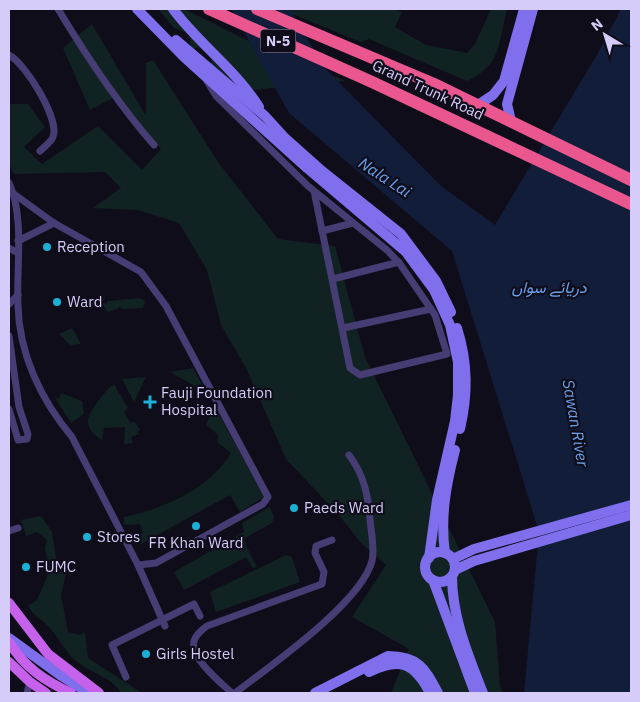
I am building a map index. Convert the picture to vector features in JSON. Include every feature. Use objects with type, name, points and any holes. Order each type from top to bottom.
[{"type":"highway","name":"Grand Trunk Road","points":[[209,9],[519,150],[631,204]]},
{"type":"highway","name":"Grand Trunk Road","points":[[257,9],[357,50],[478,105],[631,180]]},
{"type":"main road","points":[[136,9],[203,74],[338,196],[406,252],[434,290],[450,325],[458,362],[458,395],[455,421],[437,500],[426,571],[433,580],[475,693]]},
{"type":"main road","points":[[145,9],[196,58],[264,116],[285,138],[322,171],[400,234],[436,281],[451,311],[464,349],[467,376],[466,405],[444,501],[442,527],[451,564],[456,614],[467,654],[483,693]]},
{"type":"main road","points":[[173,9],[196,38],[246,86],[264,116]]},
{"type":"main road","points":[[478,105],[493,95],[504,81],[524,9]]},
{"type":"main road","points":[[511,121],[507,104],[533,9]]},
{"type":"main road","points":[[433,580],[443,582],[451,564],[474,549],[631,505]]},
{"type":"main road","points":[[451,564],[474,561],[631,515]]},
{"type":"main road","points":[[429,558],[438,552],[451,564]]},
{"type":"main road","points":[[9,603],[48,654],[99,693]]},
{"type":"main road","points":[[9,638],[60,676],[87,692]]},
{"type":"main road","points":[[9,642],[27,666],[41,678],[71,693]]},
{"type":"main road","points":[[315,693],[388,656],[398,656],[416,662],[428,673],[438,693]]},
{"type":"main road","points":[[9,662],[30,682],[46,693]]},
{"type":"main road","points":[[328,693],[387,663],[398,663],[416,673],[430,693]]},
{"type":"street","points":[[58,9],[92,65],[126,113],[154,144]]},
{"type":"street","points":[[9,55],[29,75],[54,122],[53,137],[40,151]]},
{"type":"street","points":[[203,74],[216,96],[314,191],[398,262],[430,309],[447,354],[360,376],[350,368],[314,191]]},
{"type":"street","points":[[9,183],[14,194],[18,241],[20,330],[30,369],[63,426],[72,437],[138,565],[163,623]]},
{"type":"street","points":[[14,194],[54,223],[141,272],[166,306],[268,497],[263,504],[156,563],[138,565]]},
{"type":"street","points":[[18,241],[54,223]]},
{"type":"street","points":[[322,231],[354,223]]},
{"type":"street","points":[[9,248],[18,253]]},
{"type":"street","points":[[333,279],[398,262]]},
{"type":"street","points":[[9,304],[18,295]]},
{"type":"street","points":[[343,328],[430,309]]},
{"type":"street","points":[[9,336],[19,407],[28,434],[27,439],[18,440],[9,409]]},
{"type":"street","points":[[332,540],[316,546],[315,553],[324,572],[322,584],[207,626],[197,635],[194,642],[196,656],[233,693],[321,626],[348,600],[372,561],[368,493],[361,475],[349,455]]},
{"type":"street","points":[[9,531],[18,528]]},
{"type":"street","points":[[126,677],[112,645],[163,623],[194,604],[200,616]]},
{"type":"street","points":[[27,693],[30,682]]},
{"type":"shaded area","points":[[158,9],[184,9],[263,48],[346,81],[240,91],[208,69],[215,53],[201,47],[191,49],[189,34],[174,28]]},
{"type":"shaded area","points":[[280,9],[394,9],[402,12],[395,27],[426,45],[467,53],[475,44],[491,9],[507,9],[500,43],[493,60],[487,68],[467,81],[369,39],[361,42]]},
{"type":"shaded area","points":[[92,24],[146,116],[146,63],[153,60],[218,162],[278,239],[335,246],[365,357],[495,622],[500,686],[503,693],[391,693],[409,649],[352,617],[386,565],[361,543],[338,514],[286,459],[246,368],[221,325],[207,270],[179,223],[138,210],[93,208],[121,188],[105,172],[14,174],[9,164],[9,104],[28,104],[45,127],[24,147],[42,164],[98,126],[142,170],[161,149],[115,97],[90,110],[63,48]]},
{"type":"shaded area","points":[[96,297],[105,297],[103,302],[106,304],[108,301],[140,298],[145,301],[143,308],[122,309],[119,306],[119,308],[108,312]]},
{"type":"shaded area","points":[[72,328],[81,344],[70,345],[59,334]]},
{"type":"shaded area","points":[[193,368],[206,392],[170,372]]},
{"type":"shaded area","points":[[146,377],[134,402],[122,379]]},
{"type":"shaded area","points":[[114,384],[128,408],[124,412],[131,423],[134,421],[140,430],[137,432],[139,434],[131,437],[133,443],[124,444],[125,427],[104,428],[102,440],[89,427],[88,421],[91,412],[103,395]]},
{"type":"shaded area","points":[[61,393],[82,401],[84,414],[71,423],[54,396],[59,399]]},
{"type":"shaded area","points":[[213,409],[217,411],[264,497],[240,512],[230,495],[141,544],[137,535],[143,533],[140,524],[124,525],[124,517],[170,503],[184,496],[210,477],[231,453],[217,442],[218,435],[206,425]]},
{"type":"shaded area","points":[[270,507],[274,517],[272,523],[245,538],[246,546],[257,567],[253,568],[246,557],[184,590],[174,572],[244,532],[242,523]]},
{"type":"shaded area","points":[[41,516],[52,532],[57,564],[66,574],[61,595],[68,632],[80,635],[85,632],[88,658],[142,693],[121,693],[112,683],[75,660],[49,627],[28,606],[37,600],[50,570],[45,549],[47,540],[37,532],[26,536],[21,520]]},
{"type":"shaded area","points":[[286,555],[292,557],[300,582],[216,612],[210,592]]},
{"type":"water","name":"دریائے سواں","points":[[231,9],[290,9],[323,66],[441,186],[495,225],[598,53],[621,9],[631,9],[631,693],[524,693],[539,532],[452,251],[289,113]]},
{"type":"place","name":"Reception","points":[[47,247]]},
{"type":"place","name":"Ward","points":[[57,302]]},
{"type":"place","name":"Fauji Foundation Hospital","points":[[150,402]]},
{"type":"place","name":"Paeds Ward","points":[[294,508]]},
{"type":"place","name":"FR Khan Ward","points":[[196,526]]},
{"type":"place","name":"Stores","points":[[87,537]]},
{"type":"place","name":"FUMC","points":[[26,567]]},
{"type":"place","name":"Girls Hostel","points":[[146,654]]},
{"type":"water label","name":"Nala Lai","points":[[385,177]]},
{"type":"water label","name":"Sawan River","points":[[576,423]]}]
